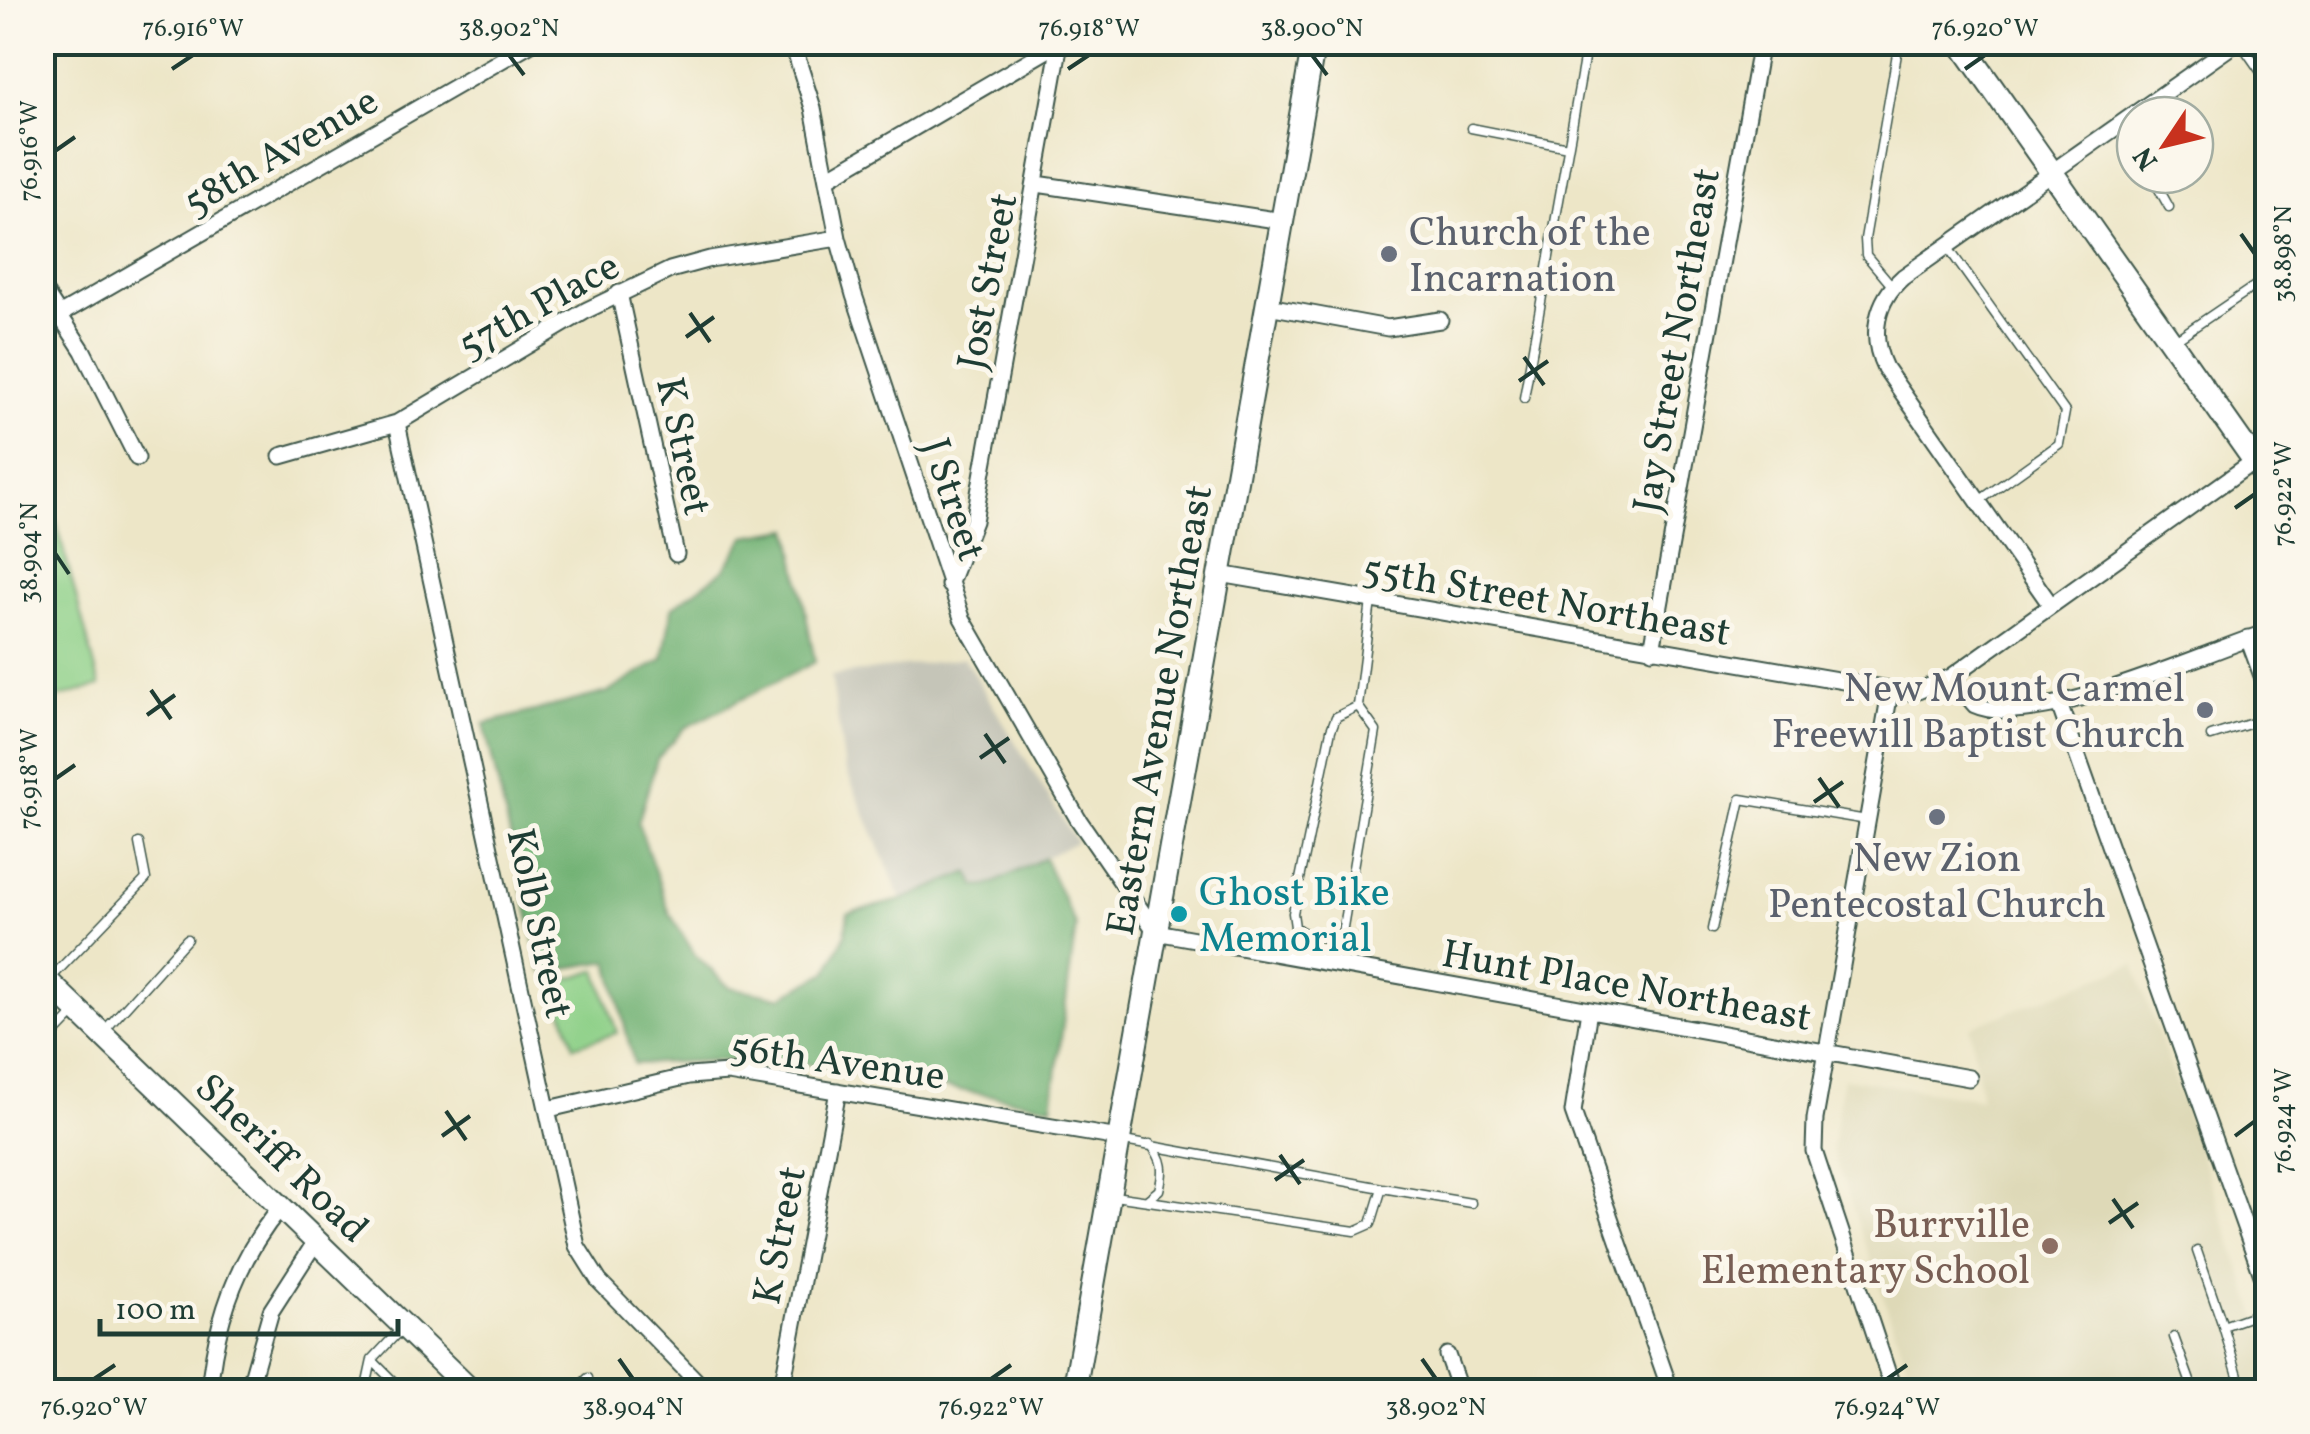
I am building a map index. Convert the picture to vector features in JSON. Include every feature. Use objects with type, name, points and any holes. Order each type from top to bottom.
[{"type":"main road","name":"Eastern Avenue Northeast","points":[[1074,1392],[1314,42]]},
{"type":"main road","points":[[1960,42],[2172,343],[2263,464]]},
{"type":"main road","name":"Sheriff Road","points":[[45,978],[404,1325],[466,1390]]},
{"type":"street","name":"58th Avenue","points":[[60,315],[533,42]]},
{"type":"street","name":"J Street","points":[[792,42],[828,178],[838,238],[949,584],[976,645],[1078,819],[1156,932]]},
{"type":"street","name":"Jay Street Northeast","points":[[1652,650],[1761,42]]},
{"type":"street","points":[[2162,95],[2238,42]]},
{"type":"street","points":[[828,178],[1061,43]]},
{"type":"street","name":"Jost Street","points":[[949,584],[974,521],[1061,43]]},
{"type":"street","points":[[2050,604],[1880,357],[1876,325],[1898,282],[2115,128]]},
{"type":"street","points":[[1037,184],[1282,221]]},
{"type":"street","name":"57th Place","points":[[281,456],[398,424],[619,293],[694,262],[838,238]]},
{"type":"street","points":[[42,288],[100,381],[137,458]]},
{"type":"street","name":"K Street","points":[[619,293],[676,554]]},
{"type":"street","points":[[1268,306],[1388,328],[1440,320]]},
{"type":"street","name":"Kolb Street","points":[[398,424],[574,1234],[584,1260],[640,1325],[707,1392]]},
{"type":"street","name":"55th Street Northeast","points":[[1220,574],[1890,692],[1923,691],[1951,676],[2050,604],[2263,464]]},
{"type":"street","points":[[1951,676],[1970,701],[1983,709],[2020,712],[2059,704],[2268,632]]},
{"type":"street","points":[[2248,638],[2268,692]]},
{"type":"street","points":[[1890,692],[1826,1052],[1814,1152],[1894,1392]]},
{"type":"street","points":[[2059,704],[2268,1292]]},
{"type":"street","name":"Hunt Place Northeast","points":[[1156,932],[1968,1078]]},
{"type":"street","points":[[1589,1010],[1573,1112],[1671,1392]]},
{"type":"street","name":"56th Avenue","points":[[549,1108],[714,1073],[1119,1139]]},
{"type":"street","name":"K Street","points":[[782,1392],[838,1091]]},
{"type":"street","points":[[209,1392],[230,1292],[252,1248],[281,1207]]},
{"type":"street","points":[[248,1392],[271,1311],[316,1241]]},
{"type":"street","points":[[1448,1355],[1460,1392]]},
{"type":"lane","points":[[1524,398],[1587,42]]},
{"type":"lane","points":[[1898,282],[1866,255],[1864,239],[1899,42]]},
{"type":"lane","points":[[2238,42],[2268,82]]},
{"type":"lane","points":[[1471,128],[1568,147]]},
{"type":"lane","points":[[2163,195],[2170,207]]},
{"type":"lane","points":[[1946,245],[2064,412],[2059,444],[1979,501]]},
{"type":"lane","points":[[2172,343],[2268,277]]},
{"type":"lane","points":[[1358,706],[1336,717],[1331,730],[1294,914],[1295,927],[1304,934],[1336,937],[1342,932],[1376,730],[1358,706],[1371,601]]},
{"type":"lane","points":[[2211,736],[2268,718]]},
{"type":"lane","points":[[1712,929],[1741,799],[1867,820]]},
{"type":"lane","points":[[45,978],[146,879],[139,843]]},
{"type":"lane","points":[[102,1033],[188,938]]},
{"type":"lane","points":[[42,1047],[78,1010]]},
{"type":"lane","points":[[1119,1139],[1471,1203]]},
{"type":"lane","points":[[1145,1200],[1159,1190],[1162,1180],[1161,1156],[1150,1144]]},
{"type":"lane","points":[[1109,1195],[1355,1230],[1371,1224],[1382,1188]]},
{"type":"lane","points":[[2196,1251],[2243,1392]]},
{"type":"lane","points":[[2223,1326],[2268,1310]]},
{"type":"lane","points":[[365,1392],[372,1360],[404,1325]]},
{"type":"lane","points":[[2174,1337],[2194,1392]]},
{"type":"lane","points":[[372,1360],[404,1392]]},
{"type":"lane","points":[[574,1392],[588,1378]]},
{"type":"shaded area","points":[[964,658],[1076,842],[988,886],[976,888],[969,872],[902,900],[845,768],[831,676]]},
{"type":"shaded area","name":"Burrville Elementary School","points":[[2134,964],[2267,1344],[2267,1391],[1916,1391],[1832,1149],[1843,1078],[1981,1099],[1970,1027]]},
{"type":"green space","points":[[43,473],[100,686],[42,702]]},
{"type":"green space","points":[[790,529],[815,662],[685,728],[657,759],[638,823],[670,914],[695,955],[729,987],[781,997],[827,972],[845,935],[848,913],[902,900],[969,872],[976,887],[988,886],[1044,858],[1076,926],[1052,1106],[773,1058],[634,1064],[609,961],[542,972],[484,724],[608,692],[663,659],[672,608],[725,569],[746,536]]},
{"type":"green space","points":[[597,970],[617,1033],[574,1046],[554,983]]},
{"type":"place","name":"Church of the Incarnation","points":[[1389,254]]},
{"type":"place","name":"New Mount Carmel Freewill Baptist Church","points":[[2205,710]]},
{"type":"place","name":"New Zion Pentecostal Church","points":[[1937,817]]},
{"type":"place","name":"Ghost Bike Memorial","points":[[1179,914]]},
{"type":"place","name":"Burrville Elementary School","points":[[2050,1246]]}]
